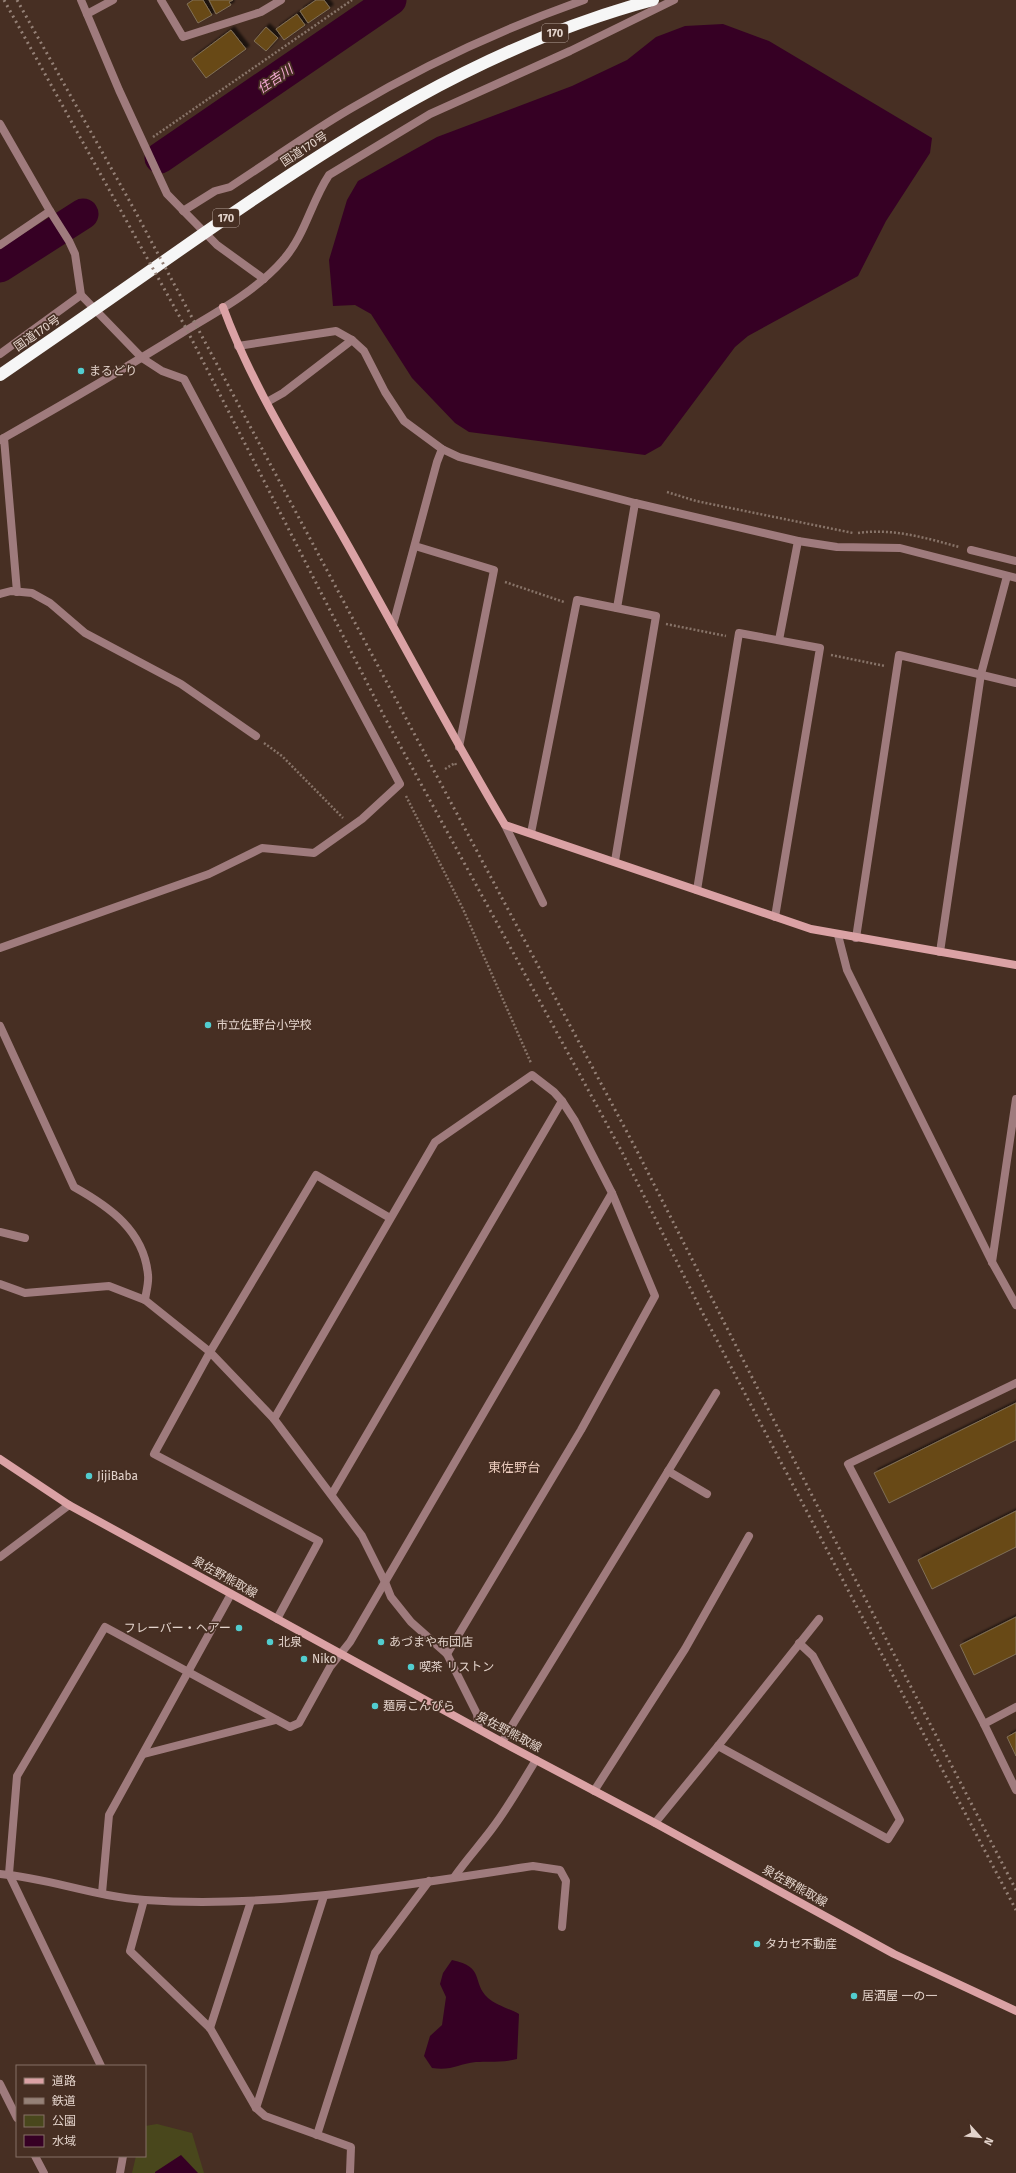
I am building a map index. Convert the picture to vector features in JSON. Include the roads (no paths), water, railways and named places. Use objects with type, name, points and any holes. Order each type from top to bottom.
[{"type":"highway","name":"国道170号","points":[[0,375],[323,152],[383,115],[461,74],[528,44],[614,10],[652,0]]},
{"type":"main road","points":[[223,307],[238,346],[267,402],[393,625],[459,747],[505,824],[811,929],[838,935],[1016,965]]},
{"type":"main road","name":"泉佐野熊取線","points":[[0,1459],[69,1505],[478,1729],[894,1954],[1016,2011]]},
{"type":"street","points":[[81,0],[142,142],[167,194],[217,246],[264,279]]},
{"type":"street","points":[[87,14],[113,0]]},
{"type":"street","points":[[161,0],[183,37],[261,12],[281,0]]},
{"type":"street","points":[[183,211],[215,191],[230,187],[348,110],[399,81],[472,44],[584,0]]},
{"type":"street","points":[[17,592],[2,439],[142,358],[223,307],[264,279],[284,259],[301,233],[321,186],[329,175],[430,114],[570,51],[674,0]]},
{"type":"street","points":[[0,124],[69,241],[75,254],[81,295],[142,358],[162,370],[184,379],[400,784],[352,827],[314,852],[262,848],[209,874],[0,948]]},
{"type":"street","points":[[0,245],[50,211]]},
{"type":"street","points":[[0,354],[81,295]]},
{"type":"street","points":[[238,346],[336,331],[352,340],[364,351],[385,392],[404,421],[442,449],[459,457],[635,503],[798,541],[836,547],[900,548],[1016,578]]},
{"type":"street","points":[[267,402],[283,393],[352,340]]},
{"type":"street","points":[[393,625],[442,449]]},
{"type":"street","points":[[617,608],[635,503]]},
{"type":"street","points":[[779,640],[798,541]]},
{"type":"street","points":[[414,546],[494,570],[459,747]]},
{"type":"street","points":[[971,550],[1016,561]]},
{"type":"street","points":[[940,952],[981,674],[1007,576]]},
{"type":"street","points":[[0,594],[17,592],[32,593],[50,604],[85,633],[182,684],[256,736]]},
{"type":"street","points":[[530,833],[577,600],[656,616],[615,861]]},
{"type":"street","points":[[697,890],[739,633],[820,648],[775,917]]},
{"type":"street","points":[[856,938],[900,654],[1016,683]]},
{"type":"street","points":[[505,824],[543,903]]},
{"type":"street","points":[[838,935],[847,970],[992,1262],[1016,1305]]},
{"type":"street","points":[[0,1026],[74,1187],[98,1200],[117,1215],[133,1233],[143,1251],[148,1276],[145,1300]]},
{"type":"street","points":[[274,1419],[435,1142],[532,1075],[554,1092],[562,1101],[575,1121],[612,1193],[655,1296],[581,1430],[447,1654]]},
{"type":"street","points":[[992,1262],[1016,1099]]},
{"type":"street","points":[[332,1494],[562,1101]]},
{"type":"street","points":[[277,1619],[319,1541],[154,1454],[210,1352],[316,1175],[390,1218]]},
{"type":"street","points":[[101,2065],[9,1874],[17,1776],[105,1627],[290,1727],[299,1723],[330,1667],[350,1642],[612,1193]]},
{"type":"street","points":[[0,1232],[25,1238]]},
{"type":"street","points":[[0,1284],[25,1293],[109,1286],[145,1300],[210,1352],[274,1419],[332,1494],[362,1536],[391,1597],[411,1622],[447,1654],[477,1714],[478,1729]]},
{"type":"street","points":[[1016,1383],[848,1464],[984,1724],[1016,1790]]},
{"type":"street","points":[[502,1742],[716,1393]]},
{"type":"street","points":[[668,1471],[707,1494]]},
{"type":"street","points":[[0,1557],[69,1505]]},
{"type":"street","points":[[594,1791],[685,1649],[749,1536]]},
{"type":"street","points":[[102,1893],[110,1815],[231,1594]]},
{"type":"street","points":[[654,1823],[718,1746],[819,1619]]},
{"type":"street","points":[[718,1746],[888,1840],[900,1820],[813,1656],[800,1644]]},
{"type":"street","points":[[984,1724],[1016,1707]]},
{"type":"street","points":[[144,1754],[276,1720]]},
{"type":"street","points":[[455,1876],[469,1855],[495,1825],[536,1760]]},
{"type":"street","points":[[0,1874],[9,1874],[144,1900],[196,1902],[324,1896],[533,1866],[560,1870],[566,1881],[562,1927]]},
{"type":"street","points":[[317,2134],[375,1953],[429,1881]]},
{"type":"street","points":[[256,2108],[324,1896]]},
{"type":"street","points":[[144,1900],[130,1951],[210,2028],[256,2108],[265,2116],[350,2147],[350,2173]]},
{"type":"street","points":[[210,2028],[251,1900]]},
{"type":"street","points":[[0,2084],[16,2116]]},
{"type":"street","points":[[36,2157],[44,2173]]},
{"type":"street","points":[[120,2173],[124,2157]]},
{"type":"water","points":[[723,24],[769,41],[932,138],[930,153],[886,221],[858,276],[748,336],[735,347],[661,446],[645,455],[469,432],[455,423],[412,378],[371,314],[355,305],[333,306],[329,260],[347,200],[358,181],[437,137],[572,86],[627,60],[656,37],[685,26]]},
{"type":"water","points":[[452,1960],[463,1963],[474,1971],[483,1992],[488,1998],[519,2014],[517,2059],[476,2062],[439,2069],[432,2068],[424,2056],[430,2036],[442,2025],[446,1997],[440,1984],[443,1973]]},
{"type":"water","points":[[181,2155],[198,2173],[155,2173],[155,2172]]},
{"type":"waterway","name":"住吉川","points":[[160,158],[391,0]]},
{"type":"waterway","name":"住吉川","points":[[0,267],[83,214]]},
{"type":"railway","points":[[4,0],[187,330],[385,718],[621,1150],[699,1306],[1016,1910]]},
{"type":"railway","points":[[17,0],[134,209],[636,1149],[823,1517],[1016,1890]]},
{"type":"place","name":"まるどり","points":[[81,371]]},
{"type":"place","name":"市立佐野台小学校","points":[[208,1025]]},
{"type":"place","name":"JijiBaba","points":[[89,1476]]},
{"type":"place","name":"フレーバー・ヘアー","points":[[239,1628]]},
{"type":"place","name":"北泉","points":[[270,1642]]},
{"type":"place","name":"あづまや布団店","points":[[381,1642]]},
{"type":"place","name":"Niko","points":[[304,1659]]},
{"type":"place","name":"喫茶 リストン","points":[[411,1667]]},
{"type":"place","name":"麺房こんぴら","points":[[375,1706]]},
{"type":"place","name":"タカセ不動産","points":[[757,1944]]},
{"type":"place","name":"居酒屋 一の一","points":[[854,1996]]},
{"type":"district","name":"東佐野台","points":[[514,1467]]}]
